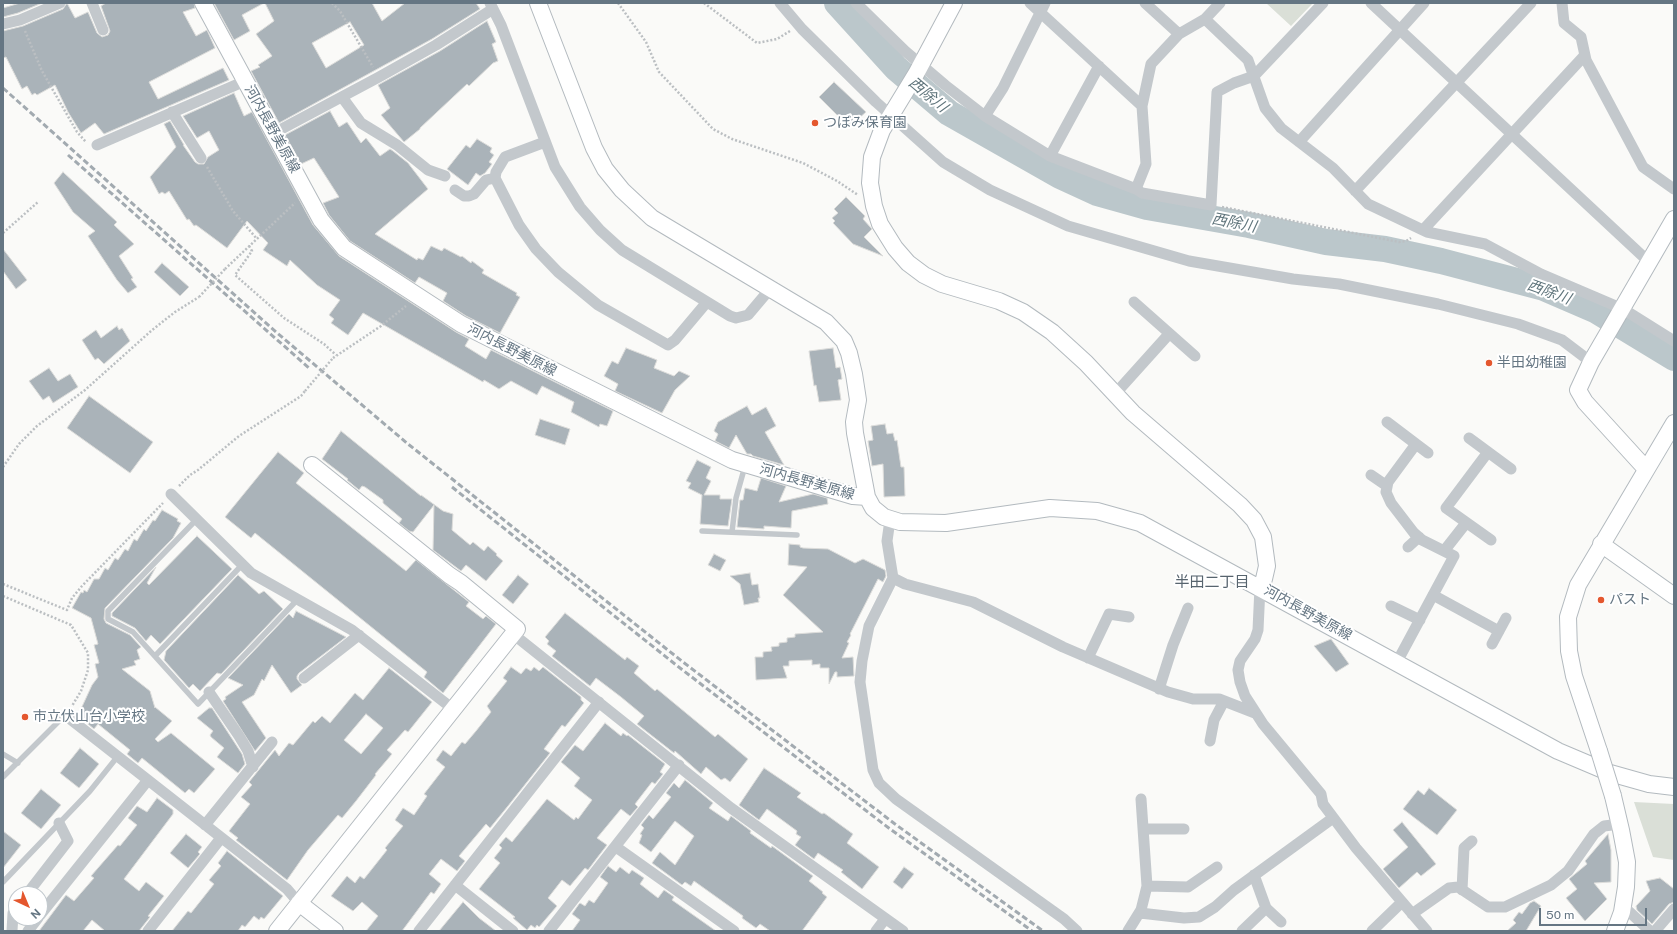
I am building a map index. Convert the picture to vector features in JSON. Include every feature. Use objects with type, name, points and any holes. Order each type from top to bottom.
[{"type":"street","points":[[3,24],[20,20],[60,3]]},
{"type":"street","points":[[92,3],[104,30]]},
{"type":"street","name":"河内長野美原線","points":[[203,3],[211,14],[244,80],[321,220],[344,248],[461,324],[732,460],[853,496],[867,497],[873,508],[890,520],[946,523],[1050,508],[1097,511],[1140,523],[1260,587],[1558,751],[1593,768],[1649,784],[1674,787]]},
{"type":"street","points":[[538,3],[594,148],[605,169],[613,179],[637,205],[652,218],[826,322],[848,347],[858,400],[854,422],[855,433],[867,497]]},
{"type":"street","points":[[780,3],[799,26],[942,162],[990,190],[1068,226],[1189,261],[1293,279],[1339,284],[1518,324],[1562,340],[1593,358]]},
{"type":"street","points":[[856,3],[905,51],[920,68],[985,116],[1050,156],[1142,192],[1211,205],[1217,92],[1234,83],[1254,76],[1323,3]]},
{"type":"street","points":[[954,3],[920,68],[882,130],[872,157],[870,183],[880,224],[895,248],[908,263],[924,275],[942,284],[998,301],[1023,312],[1066,344],[1133,413],[1240,505],[1254,520],[1263,537],[1267,557],[1264,579],[1260,587],[1258,630],[1240,661],[1238,670],[1245,696],[1255,713],[1321,794],[1323,804],[1333,818],[1427,931]]},
{"type":"street","points":[[1030,3],[1043,8],[1099,66],[1142,106]]},
{"type":"street","points":[[1145,3],[1179,34]]},
{"type":"street","points":[[1136,190],[1146,164],[1142,106],[1151,64],[1179,34],[1205,19],[1220,3]]},
{"type":"street","points":[[1370,3],[1649,262]]},
{"type":"street","points":[[1299,142],[1424,3]]},
{"type":"street","points":[[1355,191],[1455,82],[1531,3]]},
{"type":"street","points":[[1562,3],[1564,23],[1581,37],[1586,60],[1643,167],[1674,189]]},
{"type":"street","points":[[274,133],[379,78],[436,45],[492,6],[555,167],[580,207],[610,240],[634,258],[730,316],[736,318],[748,315],[770,289]]},
{"type":"street","points":[[985,116],[1003,88],[1043,8]]},
{"type":"street","points":[[1205,19],[1248,60],[1265,108],[1281,128],[1333,168],[1368,204],[1419,228],[1484,244],[1674,341]]},
{"type":"street","points":[[1419,228],[1512,134],[1585,55]]},
{"type":"street","points":[[1050,156],[1099,66]]},
{"type":"street","points":[[97,146],[244,80]]},
{"type":"street","points":[[342,97],[361,123],[397,145],[428,170],[445,176]]},
{"type":"street","points":[[172,112],[201,158]]},
{"type":"street","points":[[545,142],[506,157],[496,172],[494,178],[519,225],[536,249],[558,272],[598,305],[668,345],[707,302]]},
{"type":"street","points":[[455,190],[464,196],[469,196],[474,194],[486,180],[494,178]]},
{"type":"street","points":[[1646,469],[1585,402],[1578,390],[1593,358],[1674,219]]},
{"type":"street","points":[[1134,302],[1195,356]]},
{"type":"street","points":[[1115,394],[1170,334]]},
{"type":"street","points":[[1387,422],[1428,452]]},
{"type":"street","points":[[1615,931],[1623,906],[1626,887],[1627,862],[1620,824],[1599,751],[1574,676],[1569,651],[1568,617],[1578,585],[1674,423]]},
{"type":"street","points":[[1469,438],[1511,469]]},
{"type":"street","points":[[1397,662],[1454,556],[1419,537],[1390,503],[1386,492],[1388,482],[1416,444]]},
{"type":"street","points":[[1488,452],[1446,508],[1491,540]]},
{"type":"street","points":[[277,931],[516,629],[461,583],[312,465]]},
{"type":"street","points":[[1371,475],[1387,486]]},
{"type":"street","points":[[171,494],[252,574],[352,630],[453,709]]},
{"type":"street","points":[[890,520],[887,541],[893,578],[869,626],[862,661],[860,682],[873,770],[879,783],[896,799],[1064,919],[1077,931]]},
{"type":"street","points":[[1444,551],[1466,523]]},
{"type":"street","points":[[1408,547],[1419,537]]},
{"type":"street","points":[[1602,544],[1674,596]]},
{"type":"street","points":[[893,578],[905,584],[973,602],[1030,632],[1159,689],[1193,699],[1224,701],[1255,713]]},
{"type":"street","points":[[1433,596],[1499,631]]},
{"type":"street","points":[[1391,606],[1420,620]]},
{"type":"street","points":[[1159,689],[1173,645],[1188,608]]},
{"type":"street","points":[[1088,658],[1109,614],[1129,617]]},
{"type":"street","points":[[1492,644],[1506,618]]},
{"type":"street","points":[[513,634],[731,808],[903,931]]},
{"type":"street","points":[[304,678],[359,635]]},
{"type":"street","points":[[209,692],[248,751],[253,767]]},
{"type":"street","points":[[1210,741],[1214,720],[1224,701]]},
{"type":"street","points":[[419,931],[599,702]]},
{"type":"street","points":[[65,715],[287,889],[300,903],[336,931]]},
{"type":"street","points":[[206,825],[272,742]]},
{"type":"street","points":[[550,931],[679,765]]},
{"type":"street","points":[[48,905],[148,780]]},
{"type":"street","points":[[1128,931],[1140,913],[1147,886],[1141,799]]},
{"type":"street","points":[[1140,913],[1184,918],[1199,917],[1215,907],[1254,875],[1333,818]]},
{"type":"street","points":[[33,886],[68,841],[59,823]]},
{"type":"street","points":[[1412,914],[1449,888],[1458,887],[1488,907],[1505,907],[1551,885],[1568,871],[1594,834],[1604,826],[1620,824]]},
{"type":"street","points":[[1143,829],[1184,829]]},
{"type":"street","points":[[148,931],[221,838]]},
{"type":"street","points":[[1462,890],[1464,848],[1472,841]]},
{"type":"street","points":[[616,847],[734,931]]},
{"type":"street","points":[[1147,886],[1188,887],[1217,867]]},
{"type":"street","points":[[1254,875],[1266,908],[1281,922]]},
{"type":"street","points":[[455,885],[513,931]]},
{"type":"street","points":[[1372,931],[1402,902]]},
{"type":"street","points":[[1623,906],[1650,931]]},
{"type":"street","points":[[1242,931],[1266,908]]},
{"type":"street","points":[[1655,931],[1674,909]]},
{"type":"street","points":[[876,931],[885,918]]},
{"type":"lane","points":[[732,532],[736,498],[746,464]]},
{"type":"lane","points":[[197,519],[108,611],[108,619],[133,632],[198,704],[298,599]]},
{"type":"lane","points":[[702,531],[797,535]]},
{"type":"lane","points":[[155,656],[242,565]]},
{"type":"lane","points":[[3,777],[65,715]]},
{"type":"lane","points":[[3,754],[18,763]]},
{"type":"lane","points":[[3,882],[90,791],[118,756]]},
{"type":"path","points":[[332,3],[340,11],[379,78]]},
{"type":"path","points":[[618,3],[646,42],[659,72],[713,130],[732,139],[803,163],[837,181],[862,199],[873,197]]},
{"type":"path","points":[[704,3],[756,43],[777,39],[799,26]]},
{"type":"path","points":[[20,20],[42,71],[77,132],[89,146],[97,146]]},
{"type":"path","points":[[201,158],[233,211],[257,239]]},
{"type":"path","points":[[3,467],[19,444],[37,426],[86,390],[151,331],[175,312],[199,297],[225,269],[288,208],[307,194]]},
{"type":"path","points":[[3,233],[38,202]]},
{"type":"path","points":[[1211,205],[1399,242],[1409,240],[1419,228]]},
{"type":"path","points":[[249,246],[252,251],[235,275],[284,318],[324,344],[336,355]]},
{"type":"path","points":[[3,584],[67,610],[72,598],[82,586],[190,475],[239,436],[300,396],[336,355],[395,315],[417,296]]},
{"type":"path","points":[[3,596],[72,625],[88,653],[88,670],[81,691],[65,715]]},
{"type":"shaded area","points":[[1266,3],[1313,3],[1291,26]]},
{"type":"shaded area","points":[[1634,802],[1674,804],[1674,860],[1653,857]]},
{"type":"building","points":[[20,3],[42,3],[18,13],[3,17],[3,8]]},
{"type":"building","points":[[67,3],[75,18],[88,12],[97,33],[102,37],[108,35],[110,31],[101,6],[106,3],[194,3],[195,8],[183,12],[196,36],[207,30],[215,48],[149,82],[158,99],[223,68],[229,80],[104,134],[95,123],[81,133],[68,112],[55,85],[37,95],[35,93],[32,95],[27,86],[22,89],[6,57],[3,58],[3,31],[23,26],[63,9]]},
{"type":"building","points":[[214,3],[264,3],[242,15],[250,31],[234,40]]},
{"type":"building","points":[[265,3],[372,3],[382,21],[405,3],[476,3],[480,9],[432,39],[279,123],[251,71],[260,67],[258,65],[272,56],[256,34],[274,21]],"holes":[[[350,22],[364,45],[326,68],[312,43]]]},
{"type":"building","points":[[487,21],[496,42],[492,44],[498,61],[493,63],[469,86],[467,84],[420,129],[404,142],[381,115],[390,108],[378,85],[440,51]]},
{"type":"building","points":[[834,82],[866,112],[849,127],[819,97]]},
{"type":"building","points":[[234,93],[244,116],[252,112],[313,225],[339,256],[469,339],[465,346],[486,359],[491,350],[613,411],[607,426],[600,424],[599,427],[571,412],[574,402],[542,386],[537,395],[511,381],[499,389],[484,380],[483,382],[363,313],[348,335],[331,323],[334,319],[329,315],[340,300],[317,285],[290,260],[287,266],[263,250],[268,243],[247,221],[227,248],[196,225],[194,226],[189,219],[187,220],[169,191],[165,194],[162,192],[159,194],[150,177],[176,147],[164,124],[170,121],[183,145],[195,162],[198,164],[204,164],[208,157],[219,150],[209,131],[197,138],[183,116]]},
{"type":"building","points":[[330,111],[339,127],[347,122],[361,143],[366,138],[380,156],[390,149],[393,151],[408,163],[428,189],[375,234],[417,260],[418,258],[423,260],[431,246],[442,251],[444,248],[461,257],[462,256],[471,263],[472,261],[484,270],[482,273],[517,293],[516,295],[520,297],[500,333],[466,316],[443,301],[447,293],[419,277],[415,283],[350,241],[329,215],[323,203],[339,197],[314,158],[301,164],[285,135]]},
{"type":"building","points":[[477,139],[492,148],[490,152],[494,155],[489,162],[492,164],[485,173],[480,176],[476,173],[468,185],[447,169],[466,145],[470,148]]},
{"type":"building","points":[[63,172],[117,222],[114,225],[134,244],[119,256],[137,287],[128,293],[117,280],[88,236],[95,231],[73,212],[54,183]]},
{"type":"building","points":[[846,197],[865,216],[863,219],[872,229],[864,237],[883,256],[853,244],[833,223],[835,221],[832,218],[838,213],[834,209]]},
{"type":"building","points":[[3,249],[27,280],[16,289],[3,271]]},
{"type":"building","points":[[162,263],[189,287],[180,296],[154,272]]},
{"type":"building","points":[[117,326],[119,330],[122,328],[130,341],[104,364],[98,358],[95,360],[82,340],[96,330],[101,338]]},
{"type":"building","points":[[626,348],[657,360],[654,368],[674,376],[679,371],[690,376],[675,390],[662,413],[615,391],[618,384],[604,376],[612,361],[618,364]]},
{"type":"building","points":[[833,348],[836,368],[840,367],[842,379],[838,380],[841,400],[819,402],[816,385],[814,386],[809,351]]},
{"type":"building","points":[[49,368],[58,381],[70,374],[78,387],[53,403],[49,396],[43,400],[29,381]]},
{"type":"building","points":[[89,396],[153,442],[130,473],[67,428]]},
{"type":"building","points":[[747,406],[752,415],[766,407],[776,426],[765,432],[784,465],[747,454],[736,435],[729,448],[715,441],[718,434],[714,431],[718,422]]},
{"type":"building","points":[[540,419],[570,429],[565,445],[535,435]]},
{"type":"building","points":[[885,424],[887,434],[893,433],[895,441],[897,440],[901,467],[904,467],[905,496],[884,497],[883,464],[872,466],[868,441],[873,440],[871,426]]},
{"type":"building","points":[[341,431],[421,496],[443,511],[453,514],[452,530],[470,545],[473,542],[484,551],[488,546],[497,554],[496,555],[503,561],[486,581],[466,565],[461,571],[433,550],[434,505],[413,532],[409,531],[399,523],[402,519],[383,503],[383,500],[365,487],[362,486],[359,490],[347,480],[348,479],[322,459]]},
{"type":"building","points":[[278,452],[304,473],[296,483],[406,571],[416,560],[469,602],[466,606],[483,619],[486,616],[496,624],[443,693],[424,677],[427,672],[255,533],[251,538],[225,517]]},
{"type":"building","points":[[697,460],[711,467],[706,478],[711,481],[704,495],[720,495],[720,499],[732,499],[728,526],[700,524],[702,495],[688,488],[691,483],[686,481]]},
{"type":"building","points":[[761,478],[786,486],[779,502],[813,494],[827,498],[828,504],[792,511],[791,528],[764,526],[764,529],[737,527],[740,500],[743,500],[745,488],[757,491]]},
{"type":"building","points":[[162,510],[178,519],[177,521],[181,523],[173,538],[105,608],[104,619],[106,623],[130,635],[141,647],[137,650],[140,659],[134,661],[136,665],[122,669],[150,691],[155,708],[172,721],[155,739],[158,742],[171,733],[215,769],[194,793],[189,789],[185,793],[142,758],[138,763],[127,754],[130,750],[98,724],[94,729],[82,719],[80,711],[92,685],[98,677],[95,664],[99,663],[94,645],[98,644],[91,618],[72,608],[81,592],[83,593],[84,590],[87,592],[94,579],[99,579],[105,568],[108,570],[115,558],[118,560],[125,549],[128,551],[134,539],[137,541],[144,529],[146,531]]},
{"type":"building","points":[[197,536],[232,569],[160,644],[151,635],[146,641],[135,628],[112,616],[112,613],[156,567],[147,583],[149,585]]},
{"type":"building","points":[[789,544],[800,545],[800,547],[803,548],[828,549],[855,563],[863,559],[885,570],[886,576],[883,582],[878,579],[850,634],[851,635],[847,642],[849,643],[842,658],[853,657],[854,676],[837,677],[837,672],[835,672],[829,684],[829,668],[820,668],[820,664],[812,665],[812,660],[789,661],[789,666],[783,666],[787,678],[756,680],[755,657],[763,657],[763,652],[772,651],[771,647],[779,646],[779,643],[787,642],[787,638],[795,637],[795,634],[823,632],[783,595],[807,567],[788,565]]},
{"type":"building","points":[[714,554],[726,560],[720,571],[708,565]]},
{"type":"building","points":[[750,573],[752,585],[758,584],[760,598],[758,598],[759,602],[744,605],[740,584],[730,576]]},
{"type":"building","points":[[238,575],[259,594],[264,591],[283,609],[221,674],[217,673],[200,691],[193,684],[189,688],[164,660],[166,651]]},
{"type":"building","points":[[518,575],[529,584],[513,604],[502,595]]},
{"type":"building","points":[[296,611],[346,637],[299,673],[297,679],[302,685],[291,693],[272,665],[264,681],[262,679],[254,695],[242,702],[266,738],[255,751],[223,701],[226,699],[225,697],[243,685],[228,678],[289,614],[293,618]]},
{"type":"building","points":[[565,613],[625,660],[627,657],[639,666],[634,673],[655,691],[657,689],[715,737],[718,734],[748,759],[730,782],[725,778],[721,780],[706,767],[701,774],[675,751],[674,753],[637,724],[644,716],[621,697],[596,678],[590,686],[552,656],[556,651],[547,644],[549,641],[545,637]]},
{"type":"building","points":[[1331,639],[1349,664],[1336,672],[1314,646]]},
{"type":"building","points":[[511,667],[521,674],[526,668],[531,671],[534,667],[539,671],[543,667],[581,697],[581,700],[584,703],[565,727],[562,725],[544,749],[550,753],[508,806],[490,828],[486,824],[459,856],[465,861],[457,871],[441,859],[429,874],[441,884],[434,894],[431,892],[402,931],[366,931],[378,916],[362,902],[353,911],[331,896],[347,876],[355,883],[360,876],[364,879],[387,850],[385,848],[403,826],[395,820],[403,808],[414,815],[427,796],[424,794],[445,767],[436,760],[443,750],[451,756],[462,742],[465,744],[476,731],[491,712],[487,706],[507,681],[503,678]]},
{"type":"building","points":[[389,668],[432,702],[408,732],[405,730],[387,750],[392,754],[375,774],[376,775],[356,801],[342,818],[338,815],[308,850],[287,880],[236,840],[238,838],[229,831],[250,804],[241,797],[252,785],[249,782],[275,750],[279,756],[289,743],[293,745],[313,721],[315,723],[322,716],[330,723],[355,693],[363,700]],"holes":[[[366,714],[383,728],[361,754],[344,740]]]},
{"type":"building","points":[[209,708],[212,708],[242,754],[245,764],[238,773],[217,757],[224,748],[211,737],[210,735],[213,731],[197,718]]},
{"type":"building","points":[[605,723],[621,736],[623,733],[627,736],[628,735],[665,764],[660,772],[663,774],[655,784],[652,782],[635,804],[638,807],[630,816],[621,809],[597,838],[607,845],[588,870],[585,868],[570,886],[562,880],[548,898],[557,906],[539,927],[537,925],[535,928],[531,925],[527,930],[513,918],[515,917],[479,889],[500,863],[494,858],[502,848],[499,845],[506,837],[512,842],[547,799],[574,820],[576,817],[578,819],[592,800],[574,786],[580,778],[561,762],[575,745],[583,751]]},
{"type":"building","points":[[80,748],[99,764],[79,788],[60,773]]},
{"type":"building","points":[[764,768],[801,793],[797,797],[822,814],[824,813],[853,834],[847,843],[879,867],[862,889],[841,872],[843,870],[818,853],[814,859],[795,845],[801,837],[796,834],[797,831],[767,809],[759,820],[739,805]]},
{"type":"building","points":[[685,780],[713,803],[709,808],[728,821],[731,816],[751,831],[750,833],[771,848],[772,846],[813,876],[809,881],[827,897],[802,931],[770,931],[760,924],[756,928],[742,918],[743,916],[694,881],[691,886],[685,882],[682,885],[652,863],[660,852],[675,865],[694,836],[675,821],[651,852],[639,843],[642,835],[640,834],[644,828],[641,825],[649,815],[653,819],[671,797],[666,793],[674,783],[679,788]]},
{"type":"building","points":[[1429,788],[1457,810],[1437,835],[1403,809],[1418,790],[1424,795]]},
{"type":"building","points":[[41,789],[61,805],[41,829],[21,813]]},
{"type":"building","points":[[157,798],[173,810],[173,814],[124,879],[139,891],[146,882],[164,896],[148,916],[150,917],[139,931],[105,931],[92,920],[83,931],[39,931],[43,926],[48,926],[48,919],[66,895],[74,901],[94,878],[91,876],[118,845],[120,846],[137,825],[128,818],[137,806],[147,812]]},
{"type":"building","points":[[1402,822],[1436,864],[1421,876],[1417,872],[1399,888],[1383,869],[1408,847],[1393,830]]},
{"type":"building","points":[[3,831],[21,845],[3,868]]},
{"type":"building","points":[[186,834],[202,847],[198,852],[200,854],[188,868],[170,853]]},
{"type":"building","points":[[1608,834],[1611,850],[1611,882],[1594,883],[1607,899],[1585,921],[1566,898],[1577,889],[1569,879],[1587,864],[1585,861]]},
{"type":"building","points":[[227,851],[283,896],[264,919],[261,917],[259,920],[254,916],[245,927],[242,925],[238,931],[172,931],[188,911],[191,913],[214,884],[209,880],[221,866],[218,863]]},
{"type":"building","points":[[608,866],[616,872],[620,867],[629,874],[632,870],[644,878],[640,884],[658,898],[664,890],[674,897],[672,900],[716,931],[572,931],[580,920],[572,914],[579,904],[580,903],[585,906],[589,900],[594,903],[608,883],[600,877]]},
{"type":"building","points":[[904,867],[914,874],[902,889],[893,882]]},
{"type":"building","points":[[1660,878],[1674,889],[1674,902],[1669,904],[1652,924],[1637,910],[1636,906],[1650,891],[1646,881]]},
{"type":"building","points":[[1534,901],[1541,906],[1526,931],[1507,931],[1516,923],[1513,920],[1519,912],[1522,914],[1530,903]]},
{"type":"building","points":[[463,902],[479,918],[496,931],[439,931]]},
{"type":"waterway","name":"西除川","points":[[837,3],[896,68],[949,113],[1060,176],[1097,193],[1147,207],[1249,225],[1326,242],[1385,249],[1441,261],[1544,288],[1595,310],[1674,358]]},
{"type":"railway","points":[[3,88],[276,332],[408,444],[683,662],[895,824],[1043,931]]},
{"type":"railway","points":[[68,155],[309,368]]},
{"type":"railway","points":[[452,487],[680,668],[890,829],[1032,931]]},
{"type":"place","name":"つぼみ保育園","points":[[815,123]]},
{"type":"place","name":"半田幼稚園","points":[[1489,363]]},
{"type":"place","name":"パスト","points":[[1601,600]]},
{"type":"place","name":"市立伏山台小学校","points":[[25,717]]},
{"type":"district","name":"半田二丁目","points":[[1212,582]]}]
